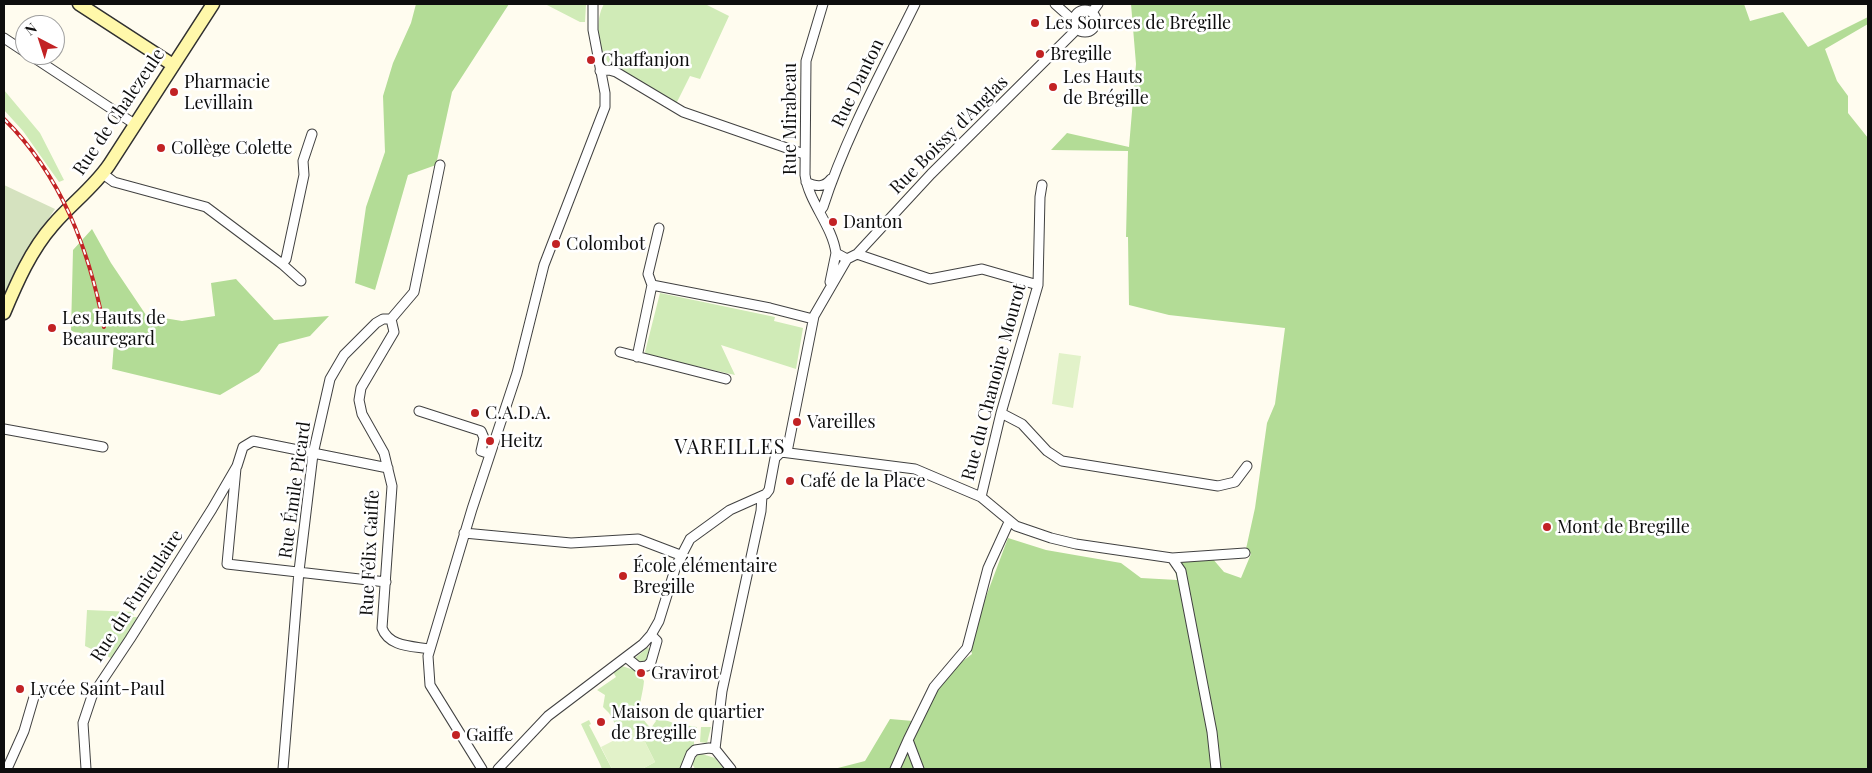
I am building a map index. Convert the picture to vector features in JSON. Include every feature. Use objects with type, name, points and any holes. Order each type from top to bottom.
[{"type":"street","points":[[79,4],[173,65]]},
{"type":"street","name":"Rue de Chalezeule","points":[[4,312],[24,268],[49,229],[103,174],[213,4]]},
{"type":"street","points":[[482,769],[430,684],[428,656],[464,534],[517,373],[532,320],[544,265],[605,106],[596,57],[592,14],[593,4]]},
{"type":"street","name":"Rue Mirabeau","points":[[823,4],[806,61],[804,154],[806,182],[842,257]]},
{"type":"street","name":"Rue Danton","points":[[820,211],[833,177],[914,4]]},
{"type":"street","points":[[1055,4],[1076,25],[1086,32],[1092,30],[1096,20],[1092,12],[1087,10],[1080,12],[1076,25]]},
{"type":"street","points":[[1092,12],[1098,4]]},
{"type":"street","name":"Rue Boissy d'Anglas","points":[[842,257],[857,254],[931,174],[1076,25]]},
{"type":"street","points":[[4,38],[15,45]]},
{"type":"street","points":[[45,65],[136,125]]},
{"type":"street","points":[[600,71],[609,70],[616,72],[683,112],[804,154]]},
{"type":"street","points":[[282,264],[286,259],[296,218],[304,175],[303,161],[312,134]]},
{"type":"street","name":"Rue Émile Picard","points":[[283,769],[299,571],[313,454],[330,379],[344,355],[376,322],[391,319],[414,292],[440,165]]},
{"type":"street","points":[[103,174],[114,182],[206,207],[282,264],[300,281]]},
{"type":"street","points":[[806,182],[812,186],[824,185],[833,177]]},
{"type":"street","name":"Rue du Chanoine Mourot","points":[[981,497],[1001,412],[1038,285],[1040,197],[1042,185]]},
{"type":"street","points":[[637,357],[652,284],[648,274],[659,228]]},
{"type":"street","points":[[857,254],[930,279],[982,269],[1038,285]]},
{"type":"street","points":[[786,452],[813,319],[842,257]]},
{"type":"street","points":[[652,284],[770,308],[813,319]]},
{"type":"street","name":"Rue Félix Gaiffe","points":[[391,319],[394,332],[361,388],[359,400],[362,414],[384,453],[392,486],[382,628],[385,637],[390,642],[430,649]]},
{"type":"street","points":[[620,352],[726,379]]},
{"type":"street","points":[[419,411],[481,431],[484,438],[481,451],[490,454]]},
{"type":"street","points":[[1001,412],[1022,424],[1047,451],[1062,461],[1218,486],[1235,482],[1247,466]]},
{"type":"street","points":[[4,429],[104,447]]},
{"type":"street","name":"Rue du Funiculaire","points":[[86,769],[83,723],[92,696],[148,612],[236,466],[243,446],[253,441],[313,454]]},
{"type":"street","points":[[498,769],[553,711],[626,657],[651,635],[659,621],[680,555],[690,539],[739,504],[762,496],[769,490],[777,455],[786,452],[906,467],[981,497],[1009,522],[1051,538],[1076,544],[1172,558],[1245,553]]},
{"type":"street","points":[[313,454],[388,468]]},
{"type":"street","points":[[236,466],[227,564],[386,582]]},
{"type":"street","points":[[731,769],[715,749],[722,692],[761,510],[762,496]]},
{"type":"street","points":[[895,769],[934,687],[967,648],[988,568],[1009,522]]},
{"type":"street","points":[[464,534],[571,543],[638,539],[680,555]]},
{"type":"street","points":[[1172,558],[1181,571],[1212,732],[1216,769]]},
{"type":"street","points":[[626,657],[638,667],[647,666],[651,662],[657,642],[651,635]]},
{"type":"street","points":[[7,769],[24,731],[34,697]]},
{"type":"street","points":[[908,740],[919,769]]},
{"type":"street","points":[[685,769],[691,754],[695,750],[715,749]]},
{"type":"green space","points":[[416,4],[509,4],[452,92],[436,165],[408,175],[375,290],[355,283],[366,207],[385,152],[383,96],[393,63],[411,23]]},
{"type":"green space","points":[[545,4],[586,4],[585,22],[580,22]]},
{"type":"green space","points":[[604,4],[705,4],[729,16],[700,79],[690,76],[676,104],[608,62],[601,49],[598,33],[599,17]]},
{"type":"green space","points":[[1131,4],[1744,4],[1750,21],[1783,12],[1808,47],[1868,17],[1868,24],[1825,49],[1837,81],[1848,96],[1848,113],[1868,138],[1868,769],[834,769],[865,761],[890,719],[913,721],[951,670],[972,654],[969,642],[1008,538],[1046,550],[1121,563],[1141,578],[1177,580],[1173,562],[1212,558],[1224,572],[1241,578],[1251,554],[1246,549],[1255,508],[1267,423],[1275,404],[1285,328],[1169,315],[1129,305],[1128,237],[1126,237],[1128,151],[1051,150],[1067,133],[1129,147],[1136,64]]},
{"type":"green space","points":[[4,90],[40,133],[64,180],[59,182],[23,131],[4,110]]},
{"type":"green space","points":[[4,185],[55,209],[21,259],[4,294]]},
{"type":"green space","points":[[92,229],[111,263],[146,315],[182,321],[215,316],[211,283],[236,279],[274,320],[329,316],[310,336],[279,344],[259,372],[220,395],[112,369],[114,343],[71,331],[73,250]]},
{"type":"green space","points":[[660,293],[775,317],[774,321],[803,328],[796,369],[721,345],[735,375],[647,355],[645,352]]},
{"type":"green space","points":[[1059,353],[1081,356],[1073,408],[1052,404]]},
{"type":"green space","points":[[87,610],[134,612],[133,617],[137,617],[133,629],[113,659],[85,646]]},
{"type":"green space","points":[[648,647],[651,653],[648,659],[640,664],[633,660]]},
{"type":"green space","points":[[622,666],[637,671],[644,681],[640,711],[645,722],[651,728],[656,721],[646,713],[676,724],[697,727],[694,746],[685,757],[682,769],[642,769],[655,762],[638,728],[622,736],[609,713],[603,707],[605,695],[597,690],[616,677],[613,672]]},
{"type":"green space","points":[[589,720],[591,724],[589,725],[612,769],[602,769],[581,724]]},
{"type":"green space","points":[[701,727],[711,727],[707,743],[700,742]]},
{"type":"green space","points":[[638,728],[655,762],[642,769],[612,769],[601,747]]},
{"type":"green space","points":[[702,754],[715,758],[724,769],[695,769],[691,762],[698,755]]},
{"type":"railway","points":[[4,119],[42,164],[70,215],[90,269],[104,327]]},
{"type":"place","name":"Les Sources de Brégille","points":[[1035,23]]},
{"type":"place","name":"Bregille","points":[[1040,54]]},
{"type":"place","name":"Chaffanjon","points":[[591,60]]},
{"type":"place","name":"Les Hauts de Brégille","points":[[1053,87]]},
{"type":"place","name":"Pharmacie Levillain","points":[[174,92]]},
{"type":"place","name":"Collège Colette","points":[[161,148]]},
{"type":"place","name":"Danton","points":[[833,222]]},
{"type":"place","name":"Colombot","points":[[556,244]]},
{"type":"place","name":"Les Hauts de Beauregard","points":[[52,328]]},
{"type":"place","name":"C.A.D.A.","points":[[475,413]]},
{"type":"place","name":"Vareilles","points":[[797,422]]},
{"type":"place","name":"Heitz","points":[[490,441]]},
{"type":"place","name":"Café de la Place","points":[[790,481]]},
{"type":"place","name":"Mont de Bregille","points":[[1547,527]]},
{"type":"place","name":"École élémentaire Bregille","points":[[623,576]]},
{"type":"place","name":"Gravirot","points":[[641,673]]},
{"type":"place","name":"Lycée Saint-Paul","points":[[20,689]]},
{"type":"place","name":"Maison de quartier de Bregille","points":[[601,722]]},
{"type":"place","name":"Gaiffe","points":[[456,735]]},
{"type":"district","name":"VAREILLES","points":[[730,448]]}]
